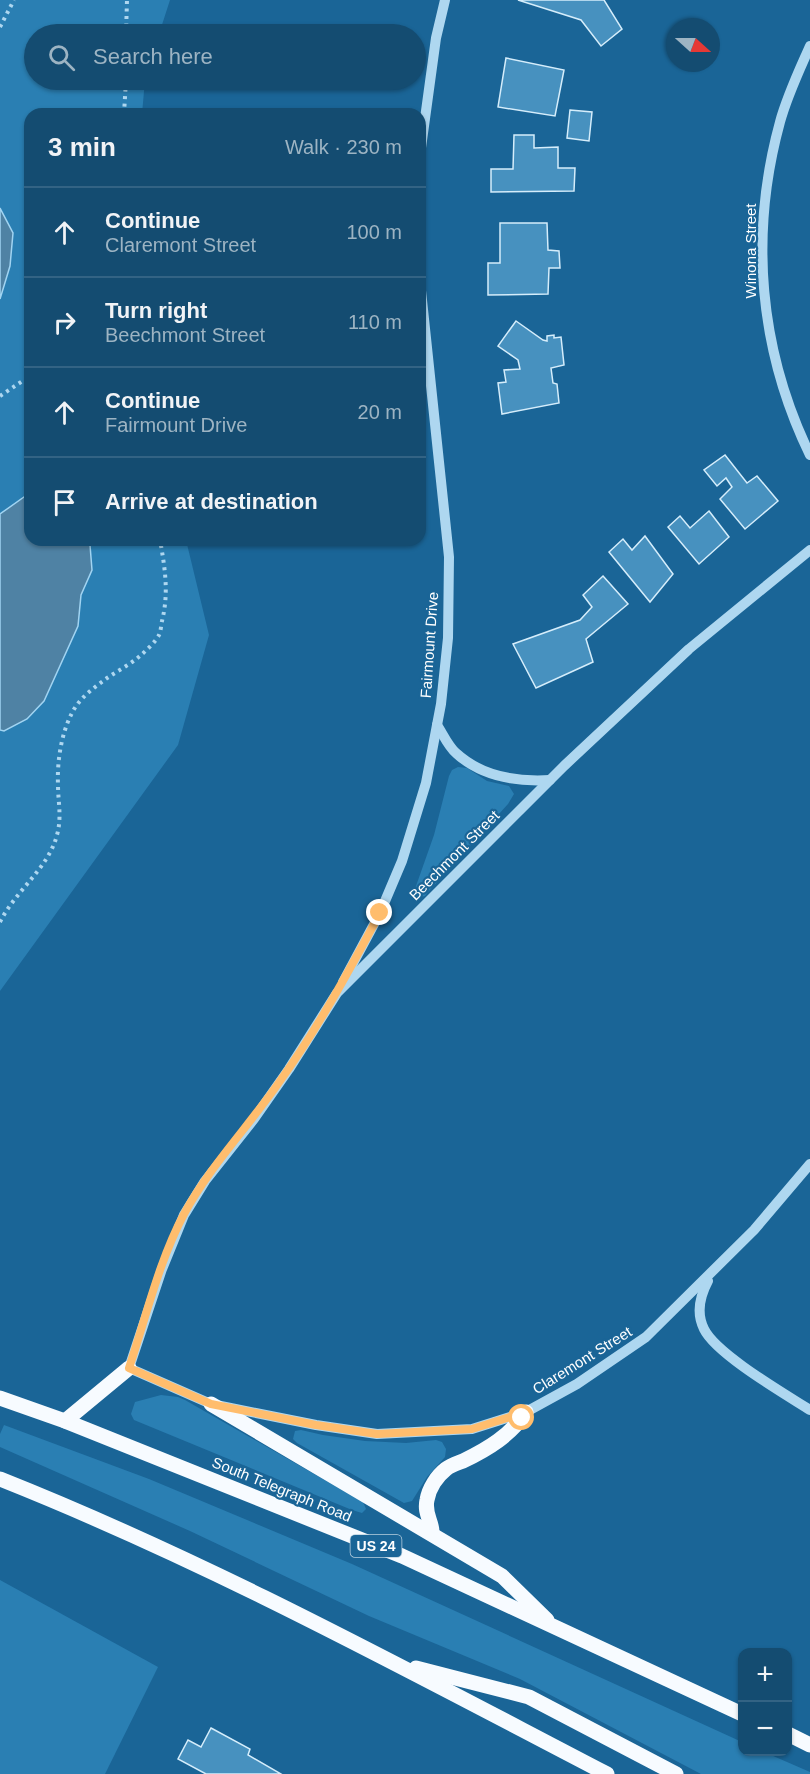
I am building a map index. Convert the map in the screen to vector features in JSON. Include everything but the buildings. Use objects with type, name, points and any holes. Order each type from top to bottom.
[{"type":"main road","points":[[65,1421],[129,1368]]},
{"type":"main road","name":"South Telegraph Road","points":[[0,1398],[65,1421],[402,1556],[738,1712]]},
{"type":"main road","points":[[211,1404],[432,1532],[502,1576],[556,1628]]},
{"type":"main road","points":[[432,1532],[426,1515],[427,1499],[432,1485],[447,1467],[484,1450],[506,1436],[526,1412]]},
{"type":"main road","points":[[0,1479],[193,1562],[607,1774]]},
{"type":"main road","points":[[390,1661],[529,1697],[676,1774]]},
{"type":"main road","points":[[792,1736],[810,1744]]},
{"type":"street","points":[[426,111],[436,38],[445,0]]},
{"type":"street","name":"Winona Street","points":[[810,46],[780,120],[772,155],[762,226],[762,267],[765,309],[776,367],[786,400],[810,455]]},
{"type":"street","name":"Fairmount Drive","points":[[337,993],[380,913],[402,861],[426,783],[437,725],[448,638],[449,557],[426,338]]},
{"type":"street","name":"Beechmont Street","points":[[129,1368],[165,1260],[184,1215],[205,1181],[254,1119],[289,1069],[337,993],[550,780],[689,649],[810,550]]},
{"type":"street","points":[[437,725],[454,752],[483,771],[523,782],[550,780]]},
{"type":"street","name":"Claremont Street","points":[[129,1368],[211,1404],[316,1425],[377,1434],[472,1429],[526,1412],[577,1384],[646,1337],[754,1230],[810,1164]]},
{"type":"street","points":[[713,1270],[701,1293],[700,1301],[703,1328],[710,1339],[762,1379],[810,1410]]},
{"type":"path","points":[[0,27],[14,0]]},
{"type":"path","points":[[126,24],[127,0]]},
{"type":"path","points":[[124,108],[125,90]]},
{"type":"path","points":[[0,396],[24,380]]},
{"type":"path","points":[[0,922],[9,904],[40,869],[52,850],[58,833],[61,809],[58,786],[59,761],[64,734],[72,713],[84,696],[140,656],[159,635],[166,605],[167,578],[161,546]]},
{"type":"shaded area","points":[[0,0],[170,0],[162,24],[24,24],[24,90],[144,90],[143,108],[24,108],[24,546],[187,546],[209,635],[178,745],[0,991]]},
{"type":"shaded area","points":[[0,208],[13,233],[10,266],[0,299]]},
{"type":"shaded area","points":[[24,497],[24,546],[90,546],[92,570],[81,595],[78,626],[44,701],[27,719],[4,731],[0,730],[0,514]]},
{"type":"shaded area","points":[[458,767],[467,768],[487,781],[509,786],[514,794],[508,804],[425,896],[420,897],[414,892],[434,835],[449,776],[452,770]]},
{"type":"shaded area","points":[[161,1395],[185,1400],[363,1502],[366,1509],[362,1513],[352,1510],[134,1420],[131,1414],[135,1402]]},
{"type":"shaded area","points":[[4,1425],[149,1479],[352,1564],[738,1740],[738,1756],[773,1756],[810,1774],[701,1774],[520,1679],[369,1616],[190,1531],[0,1447],[0,1434]]},
{"type":"shaded area","points":[[301,1430],[365,1441],[406,1443],[436,1440],[442,1442],[446,1449],[445,1457],[427,1477],[412,1501],[404,1503],[297,1443],[293,1439],[295,1431]]},
{"type":"shaded area","points":[[0,1580],[158,1667],[105,1774],[0,1774]]},
{"type":"route","points":[[380,913],[337,993],[289,1069],[254,1119],[205,1181],[184,1215],[172,1241],[129,1368],[211,1404],[316,1425],[377,1434],[472,1429],[526,1412],[522,1418]]}]
